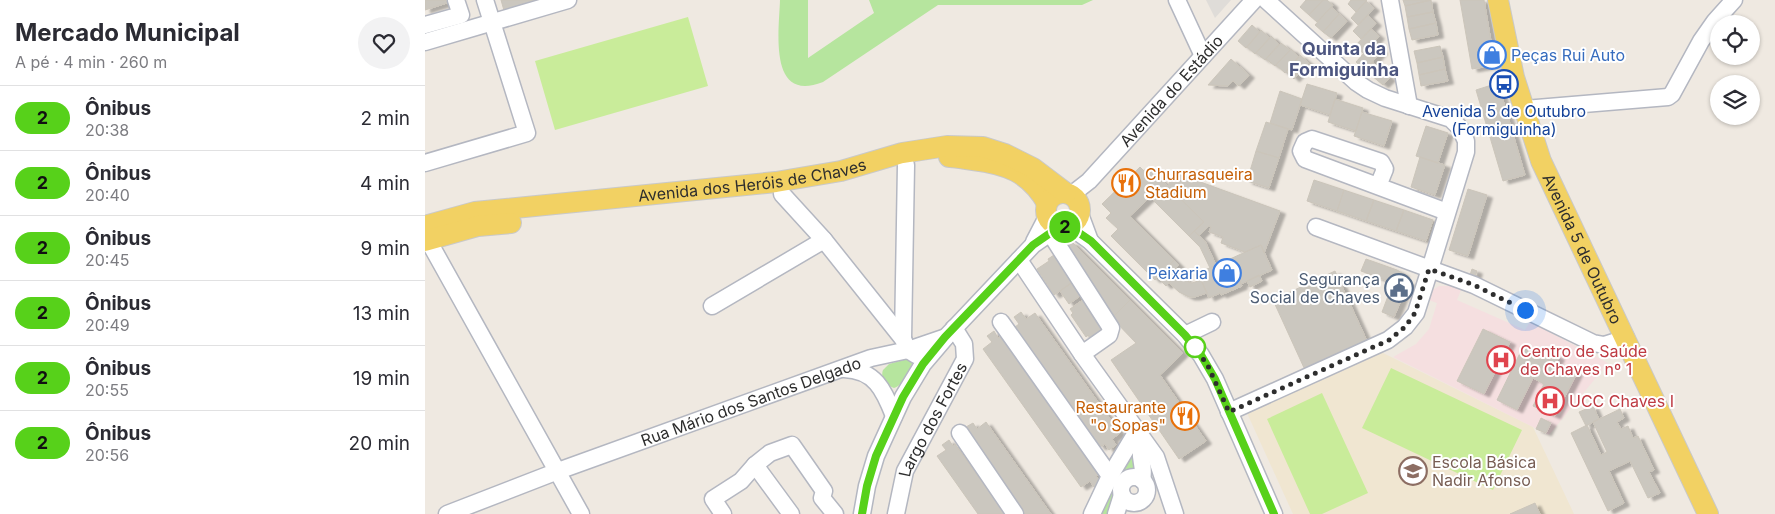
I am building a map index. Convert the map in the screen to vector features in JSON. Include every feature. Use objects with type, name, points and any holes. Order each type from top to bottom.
[{"type":"main road","name":"Avenida 5 de Outubro","points":[[1498,0],[1513,77],[1541,161],[1708,514]]},
{"type":"main road","name":"Avenida dos Heróis de Chaves","points":[[426,234],[475,212],[777,182],[841,171],[902,153],[947,146],[983,146],[1005,154],[1033,168],[1063,213]]},
{"type":"main road","name":"Avenida dos Heróis de Chaves","points":[[426,234],[478,226],[782,194],[845,183],[906,165],[952,157],[995,162],[1008,167],[1027,179],[1063,213]]},
{"type":"street","points":[[425,25],[461,15],[456,0]]},
{"type":"street","points":[[426,158],[527,133],[485,0]]},
{"type":"street","points":[[425,42],[568,0]]},
{"type":"street","points":[[1177,0],[1203,56]]},
{"type":"street","name":"Avenida do Estádio","points":[[1063,213],[1089,181],[1254,0]]},
{"type":"street","points":[[1229,412],[1389,340],[1405,327],[1415,313],[1466,152],[1466,141],[1460,128],[1451,120],[1385,98],[1356,82],[1266,0]]},
{"type":"street","points":[[1390,0],[1409,106]]},
{"type":"street","points":[[1523,109],[1668,97],[1672,94],[1701,41],[1715,21],[1734,0]]},
{"type":"street","points":[[1379,186],[1385,169],[1381,162],[1312,139],[1305,142],[1301,152],[1305,159],[1447,212]]},
{"type":"street","points":[[906,165],[906,344]]},
{"type":"street","points":[[782,194],[824,240],[923,364]]},
{"type":"street","points":[[1063,213],[1185,335],[1208,366],[1274,514]]},
{"type":"street","points":[[862,514],[873,465],[903,397],[923,364],[950,332],[1063,213]]},
{"type":"street","points":[[1063,213],[1111,328],[1109,335],[1082,354]]},
{"type":"street","points":[[1316,227],[1474,285],[1593,343],[1604,345],[1626,338]]},
{"type":"street","points":[[426,234],[581,514]]},
{"type":"street","points":[[712,306],[824,240]]},
{"type":"street","points":[[1019,260],[1082,354],[1156,457],[1175,514]]},
{"type":"street","points":[[1001,322],[1111,476]]},
{"type":"street","points":[[1185,335],[1212,322]]},
{"type":"street","name":"Rua Mário dos Santos Delgado","points":[[447,514],[558,471],[871,358],[885,355],[906,344],[950,332]]},
{"type":"street","name":"Largo dos Fortes","points":[[896,514],[905,471],[965,359],[964,344],[950,332]]},
{"type":"street","points":[[885,355],[879,362],[877,384],[895,416]]},
{"type":"street","points":[[842,369],[857,370],[877,384],[903,397]]},
{"type":"street","points":[[960,433],[1015,514]]},
{"type":"street","points":[[1092,514],[1111,476],[1141,436]]},
{"type":"street","points":[[1117,514],[1122,495],[1121,486],[1126,479],[1134,477],[1142,480],[1141,436]]},
{"type":"street","points":[[723,514],[713,499],[741,480],[770,452],[792,445],[823,491],[823,498],[835,514]]},
{"type":"street","points":[[755,465],[791,514]]},
{"type":"shaded area","points":[[1206,0],[1231,0],[1215,18]]},
{"type":"shaded area","name":"Centro de Saúde de Chaves nº 1","points":[[1439,286],[1451,286],[1461,290],[1457,300],[1525,330],[1530,322],[1608,363],[1549,435],[1393,357],[1416,344],[1429,329],[1437,303],[1426,299],[1431,291]]},
{"type":"shaded area","name":"Escola Básica Nadir Afonso","points":[[1381,352],[1533,427],[1574,514],[1293,514],[1247,413]]},
{"type":"green space","points":[[780,0],[808,0],[808,58],[874,13],[869,0],[1093,0],[1082,5],[938,5],[823,82],[805,86],[793,83],[785,74],[781,61],[779,45]]},
{"type":"green space","points":[[688,17],[708,86],[555,130],[535,61]]},
{"type":"green space","points":[[907,359],[912,361],[912,365],[906,377],[897,387],[894,388],[888,385],[883,378],[883,370],[889,364]]},
{"type":"green space","points":[[1391,368],[1522,430],[1493,490],[1362,428]]},
{"type":"green space","points":[[1322,393],[1368,493],[1322,514],[1310,514],[1267,419]]},
{"type":"green space","points":[[1135,447],[1140,475],[1135,473],[1124,477],[1118,488],[1110,514],[1097,514]]},
{"type":"building","points":[[425,0],[446,0],[447,3],[425,10]]},
{"type":"building","points":[[501,0],[553,0],[505,14]]},
{"type":"building","points":[[1306,0],[1323,0],[1309,15],[1300,7]]},
{"type":"building","points":[[1323,0],[1327,0],[1333,5],[1317,22],[1309,15]]},
{"type":"building","points":[[1351,0],[1367,0],[1356,12],[1348,4]]},
{"type":"building","points":[[1403,0],[1431,0],[1405,6]]},
{"type":"building","points":[[1431,0],[1433,12],[1407,17],[1405,6]]},
{"type":"building","points":[[1460,0],[1484,0],[1495,65],[1472,69]]},
{"type":"building","points":[[1366,1],[1374,8],[1358,25],[1351,18]]},
{"type":"building","points":[[1331,7],[1339,14],[1323,32],[1315,25]]},
{"type":"building","points":[[1433,12],[1436,23],[1409,29],[1407,17]]},
{"type":"building","points":[[1339,14],[1347,21],[1331,38],[1323,32]]},
{"type":"building","points":[[1368,15],[1376,23],[1361,39],[1353,31]]},
{"type":"building","points":[[1436,23],[1438,35],[1412,40],[1409,29]]},
{"type":"building","points":[[1252,25],[1260,32],[1246,48],[1238,41]]},
{"type":"building","points":[[1371,29],[1379,36],[1364,54],[1355,46]]},
{"type":"building","points":[[1261,30],[1270,38],[1255,54],[1247,47]]},
{"type":"building","points":[[1271,36],[1279,44],[1265,60],[1256,53]]},
{"type":"building","points":[[1281,43],[1290,50],[1275,66],[1266,59]]},
{"type":"building","points":[[1373,43],[1382,51],[1365,70],[1356,62]]},
{"type":"building","points":[[1440,46],[1443,57],[1417,63],[1414,51]]},
{"type":"building","points":[[1291,49],[1299,57],[1285,73],[1276,65]]},
{"type":"building","points":[[1300,55],[1309,63],[1294,79],[1286,71]]},
{"type":"building","points":[[1443,57],[1445,69],[1419,75],[1417,63]]},
{"type":"building","points":[[1231,59],[1249,75],[1239,86],[1233,81],[1228,86],[1208,85]]},
{"type":"building","points":[[1372,62],[1390,78],[1383,85],[1365,70]]},
{"type":"building","points":[[1445,69],[1448,81],[1421,86],[1419,75]]},
{"type":"building","points":[[1498,83],[1525,175],[1503,181],[1476,90]]},
{"type":"building","points":[[1307,84],[1337,93],[1330,115],[1300,105]]},
{"type":"building","points":[[1280,91],[1302,99],[1292,130],[1270,123]]},
{"type":"building","points":[[1335,99],[1363,108],[1356,131],[1328,122]]},
{"type":"building","points":[[1362,112],[1392,121],[1384,146],[1354,136]]},
{"type":"building","points":[[1266,122],[1288,129],[1279,158],[1256,151]]},
{"type":"building","points":[[1426,126],[1448,133],[1438,163],[1416,156]]},
{"type":"building","points":[[1256,151],[1279,158],[1269,188],[1247,181]]},
{"type":"building","points":[[1420,157],[1445,165],[1435,195],[1411,187]]},
{"type":"building","points":[[1140,167],[1146,173],[1150,169],[1204,222],[1189,236],[1150,197],[1130,216],[1174,260],[1155,280],[1111,236],[1118,229],[1106,218],[1111,213],[1102,204]]},
{"type":"building","points":[[1173,172],[1280,211],[1264,253],[1261,245],[1245,252],[1221,243],[1223,237],[1209,232],[1211,227],[1209,226],[1199,236],[1194,231],[1204,222],[1168,186]]},
{"type":"building","points":[[1314,180],[1344,190],[1337,211],[1307,201]]},
{"type":"building","points":[[1468,189],[1487,195],[1468,256],[1449,250]]},
{"type":"building","points":[[1344,190],[1374,200],[1366,221],[1337,211]]},
{"type":"building","points":[[1374,200],[1404,210],[1396,231],[1366,221]]},
{"type":"building","points":[[1404,210],[1433,220],[1426,241],[1396,231]]},
{"type":"building","points":[[1194,231],[1205,241],[1216,265],[1210,268],[1200,247],[1189,236]]},
{"type":"building","points":[[1067,242],[1073,243],[1130,300],[1112,318],[1063,245]]},
{"type":"building","points":[[1261,245],[1272,270],[1241,284],[1230,259]]},
{"type":"building","points":[[1057,253],[1076,280],[1054,295],[1037,269]]},
{"type":"building","points":[[1230,259],[1242,286],[1209,298],[1198,273]]},
{"type":"building","name":"Segurança Social de Chaves","points":[[1366,259],[1397,270],[1404,274],[1400,279],[1410,283],[1394,317],[1382,312],[1393,283],[1361,271]]},
{"type":"building","points":[[1174,260],[1179,265],[1175,269],[1189,282],[1201,280],[1207,293],[1189,297],[1179,292],[1169,283],[1173,279],[1164,270]]},
{"type":"building","points":[[1472,269],[1477,271],[1475,277],[1470,275]]},
{"type":"building","points":[[1164,270],[1173,279],[1166,286],[1157,277]]},
{"type":"building","points":[[1335,271],[1367,341],[1305,370],[1273,300]]},
{"type":"building","points":[[1259,275],[1262,281],[1250,287],[1247,281]]},
{"type":"building","points":[[1071,283],[1080,296],[1069,304],[1060,291]]},
{"type":"building","points":[[1087,297],[1092,305],[1087,309],[1098,324],[1103,320],[1109,329],[1092,341],[1088,335],[1086,337],[1071,315],[1073,313],[1070,309]]},
{"type":"building","points":[[1130,300],[1183,353],[1160,375],[1206,441],[1179,459],[1111,360],[1136,343],[1112,318]]},
{"type":"building","points":[[1021,312],[1026,319],[1035,313],[1120,433],[1112,439],[1116,445],[1109,450],[1105,444],[1100,447],[1015,327],[1019,324],[1014,317]]},
{"type":"building","points":[[1483,329],[1510,342],[1484,394],[1457,381]]},
{"type":"building","points":[[994,331],[998,338],[1001,336],[1098,475],[1096,476],[1101,482],[1094,487],[1090,481],[1081,487],[983,349],[992,342],[987,336]]},
{"type":"building","points":[[1523,347],[1550,360],[1553,354],[1559,357],[1556,363],[1577,373],[1555,416],[1533,406],[1544,384],[1533,378],[1517,410],[1497,400]]},
{"type":"building","points":[[1593,406],[1599,419],[1586,426],[1579,412]]},
{"type":"building","points":[[1620,409],[1624,418],[1617,422],[1621,429],[1628,426],[1633,438],[1638,436],[1654,470],[1649,472],[1660,493],[1648,498],[1630,461],[1609,471],[1624,503],[1608,511],[1571,433],[1587,425],[1601,455],[1607,452],[1593,422]]},
{"type":"building","points":[[1541,418],[1551,423],[1546,433],[1536,429]]},
{"type":"building","points":[[986,422],[1051,514],[1023,514],[966,427],[973,423],[977,429]]},
{"type":"building","points":[[949,440],[953,446],[955,444],[1005,514],[978,514],[937,456],[946,450],[942,445]]},
{"type":"building","points":[[1535,503],[1540,514],[1510,514]]},
{"type":"bus line","name":"2","points":[[862,514],[864,497],[876,456],[903,397],[923,364],[945,337],[1033,245],[1059,227],[1069,226],[1091,241],[1185,335],[1201,355],[1215,379],[1274,514]]},
{"type":"place","name":"Peças Rui Auto","points":[[1492,55]]},
{"type":"place","name":"Avenida 5 de Outubro (Formiguinha)","points":[[1504,84]]},
{"type":"place","name":"Churrasqueira Stadium","points":[[1126,183]]},
{"type":"place","name":"Peixaria","points":[[1227,273]]},
{"type":"place","name":"Segurança Social de Chaves","points":[[1399,288]]},
{"type":"place","name":"Centro de Saúde de Chaves nº 1","points":[[1501,360]]},
{"type":"place","name":"UCC Chaves I","points":[[1550,401]]},
{"type":"place","name":"Restaurante \"o Sopas\"","points":[[1185,416]]},
{"type":"place","name":"Escola Básica Nadir Afonso","points":[[1413,471]]},
{"type":"district","name":"Quinta da Formiguinha","points":[[1344,58]]},
{"type":"route","points":[[1195,347],[1215,379],[1229,412],[1389,340],[1405,327],[1415,313],[1429,269],[1474,285],[1525,310]]}]
